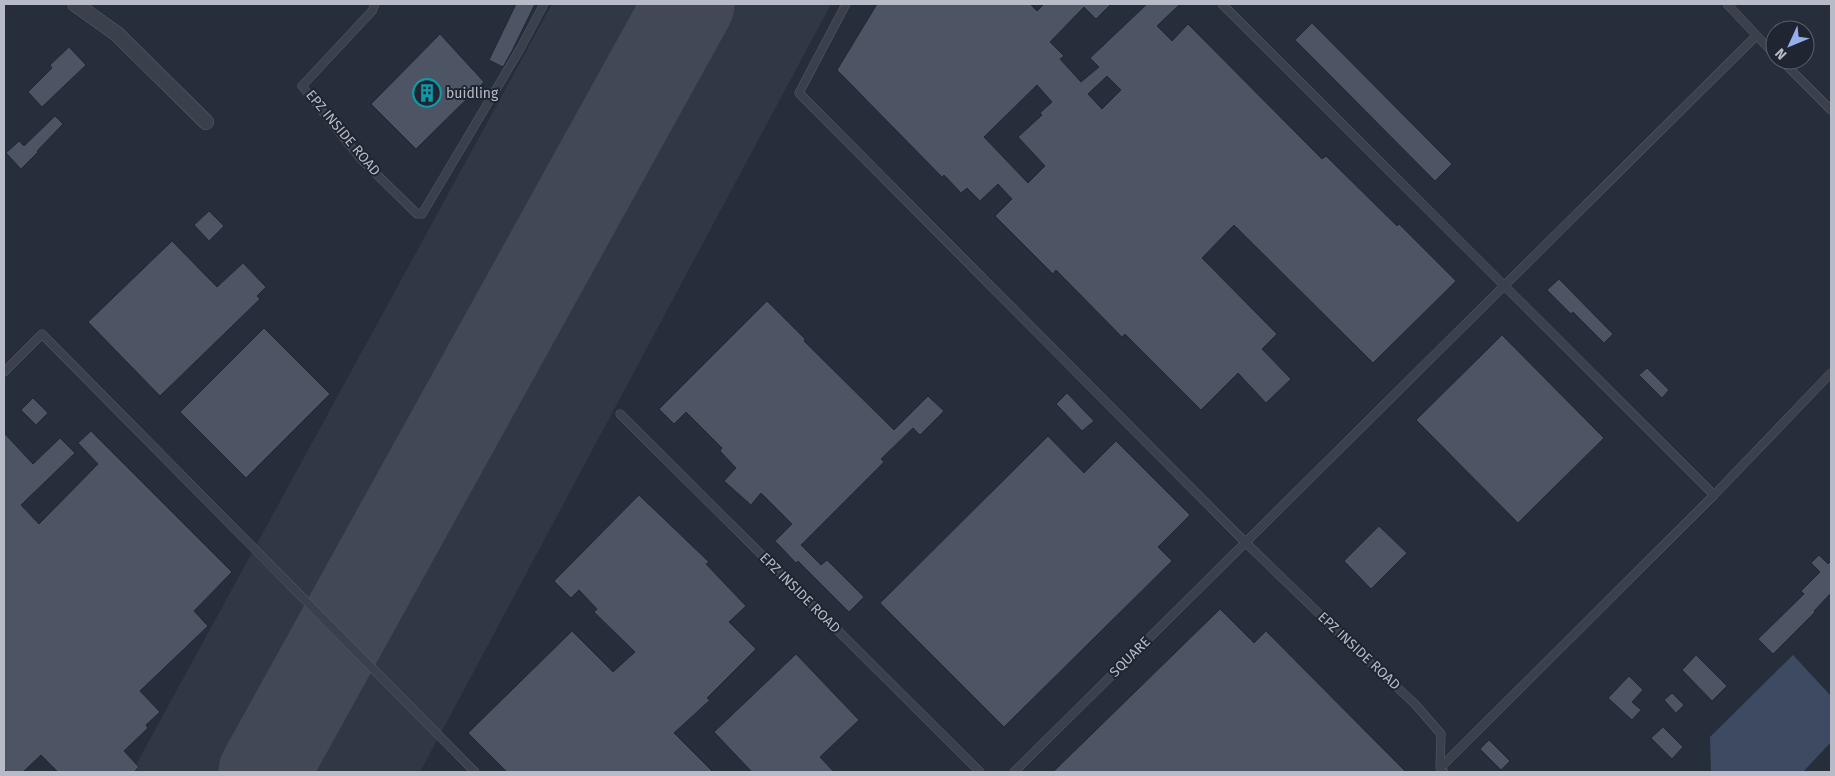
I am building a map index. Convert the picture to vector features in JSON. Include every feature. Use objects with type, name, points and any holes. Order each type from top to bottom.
[{"type":"street","points":[[75,4],[118,34],[206,122]]},
{"type":"lane","name":"EPZ INSIDE ROAD","points":[[375,4],[372,11],[302,86],[361,159],[417,214],[422,214],[520,49],[544,4]]},
{"type":"lane","name":"EPZ INSIDE ROAD","points":[[846,4],[799,93],[1245,542],[1415,704],[1441,734],[1442,770]]},
{"type":"lane","points":[[1222,4],[1714,495]]},
{"type":"lane","points":[[1728,4],[1765,45]]},
{"type":"lane","name":"SQUARE","points":[[1014,772],[1756,36]]},
{"type":"lane","points":[[1790,70],[1831,110]]},
{"type":"lane","points":[[4,372],[42,334],[476,772]]},
{"type":"lane","points":[[1442,770],[1714,495],[1831,372]]},
{"type":"lane","name":"EPZ INSIDE ROAD","points":[[620,414],[980,772]]},
{"type":"shaded area","points":[[552,4],[831,4],[420,772],[132,772]]},
{"type":"water","points":[[1793,655],[1831,696],[1831,742],[1803,772],[1711,772],[1710,737]]},
{"type":"building","points":[[516,4],[535,4],[503,67],[489,60]]},
{"type":"building","points":[[877,4],[1030,4],[1037,11],[1044,4],[1111,4],[1096,19],[1084,7],[1050,42],[1064,56],[1060,59],[1081,82],[1099,67],[1090,58],[1147,4],[1180,4],[1157,26],[1172,41],[1188,24],[1322,159],[1326,156],[1397,226],[1399,224],[1456,281],[1373,363],[1234,225],[1202,258],[1277,334],[1262,349],[1291,379],[1266,403],[1238,373],[1201,410],[1125,334],[1122,337],[1056,270],[1053,274],[995,216],[1012,199],[998,184],[980,201],[967,188],[961,193],[944,175],[942,177],[837,70]],"holes":[[[1107,76],[1121,90],[1102,109],[1088,94]],[[1037,85],[1052,102],[1040,113],[1042,115],[1018,137],[1045,166],[1028,183],[984,137]]]},
{"type":"building","points":[[1312,23],[1452,164],[1435,181],[1295,40]]},
{"type":"building","name":"buidling","points":[[440,34],[484,82],[416,149],[371,104]]},
{"type":"building","points":[[69,47],[86,65],[42,107],[28,92],[52,68],[50,65]]},
{"type":"building","points":[[55,116],[63,124],[21,169],[6,153],[19,141],[24,146]]},
{"type":"building","points":[[209,211],[224,226],[209,241],[194,225]]},
{"type":"building","points":[[172,241],[217,287],[243,263],[266,287],[257,296],[260,299],[160,396],[88,322]]},
{"type":"building","points":[[1559,279],[1613,334],[1604,343],[1573,312],[1571,314],[1547,290]]},
{"type":"building","points":[[767,301],[805,339],[804,341],[894,430],[928,396],[944,411],[920,435],[913,428],[881,459],[884,462],[801,545],[821,565],[827,560],[864,597],[849,612],[775,541],[792,524],[761,493],[751,505],[724,481],[736,468],[720,451],[722,448],[686,412],[674,424],[659,409]]},
{"type":"building","points":[[264,328],[330,394],[246,478],[180,412]]},
{"type":"building","points":[[1502,335],[1604,438],[1518,523],[1416,420]]},
{"type":"building","points":[[1647,368],[1669,390],[1662,398],[1639,375]]},
{"type":"building","points":[[1067,393],[1094,421],[1082,431],[1056,404]]},
{"type":"building","points":[[33,398],[48,413],[36,425],[21,410]]},
{"type":"building","points":[[91,431],[232,572],[194,611],[208,626],[140,691],[160,712],[146,725],[148,728],[124,751],[139,767],[134,772],[58,772],[41,755],[23,772],[7,772],[4,769],[4,433],[33,464],[60,438],[75,453],[21,505],[39,524],[98,464],[78,443]]},
{"type":"building","points":[[1048,436],[1084,473],[1116,441],[1190,515],[1158,547],[1172,561],[1004,727],[880,603]]},
{"type":"building","points":[[639,495],[709,562],[706,564],[746,606],[729,622],[756,649],[707,698],[710,700],[674,733],[713,772],[507,772],[468,733],[572,631],[613,672],[635,652],[594,612],[597,609],[579,590],[571,598],[554,581]]},
{"type":"building","points":[[1379,526],[1407,553],[1371,589],[1344,561]]},
{"type":"building","points":[[1819,555],[1828,564],[1831,561],[1831,593],[1773,654],[1758,639],[1804,594],[1801,591],[1820,572],[1811,563]]},
{"type":"building","points":[[1220,609],[1254,643],[1266,631],[1406,772],[1053,772]]},
{"type":"building","points":[[796,654],[859,720],[820,757],[834,772],[752,772],[714,732]]},
{"type":"building","points":[[1696,655],[1727,686],[1712,701],[1682,670]]},
{"type":"building","points":[[1629,676],[1643,690],[1632,702],[1641,710],[1632,720],[1608,698]]},
{"type":"building","points":[[1672,693],[1684,705],[1676,713],[1664,700]]},
{"type":"building","points":[[1663,727],[1683,747],[1672,759],[1651,738]]},
{"type":"building","points":[[1489,740],[1510,761],[1501,770],[1480,749]]},
{"type":"runway","points":[[264,772],[689,4]]},
{"type":"place","name":"buidling","points":[[427,93]]}]
